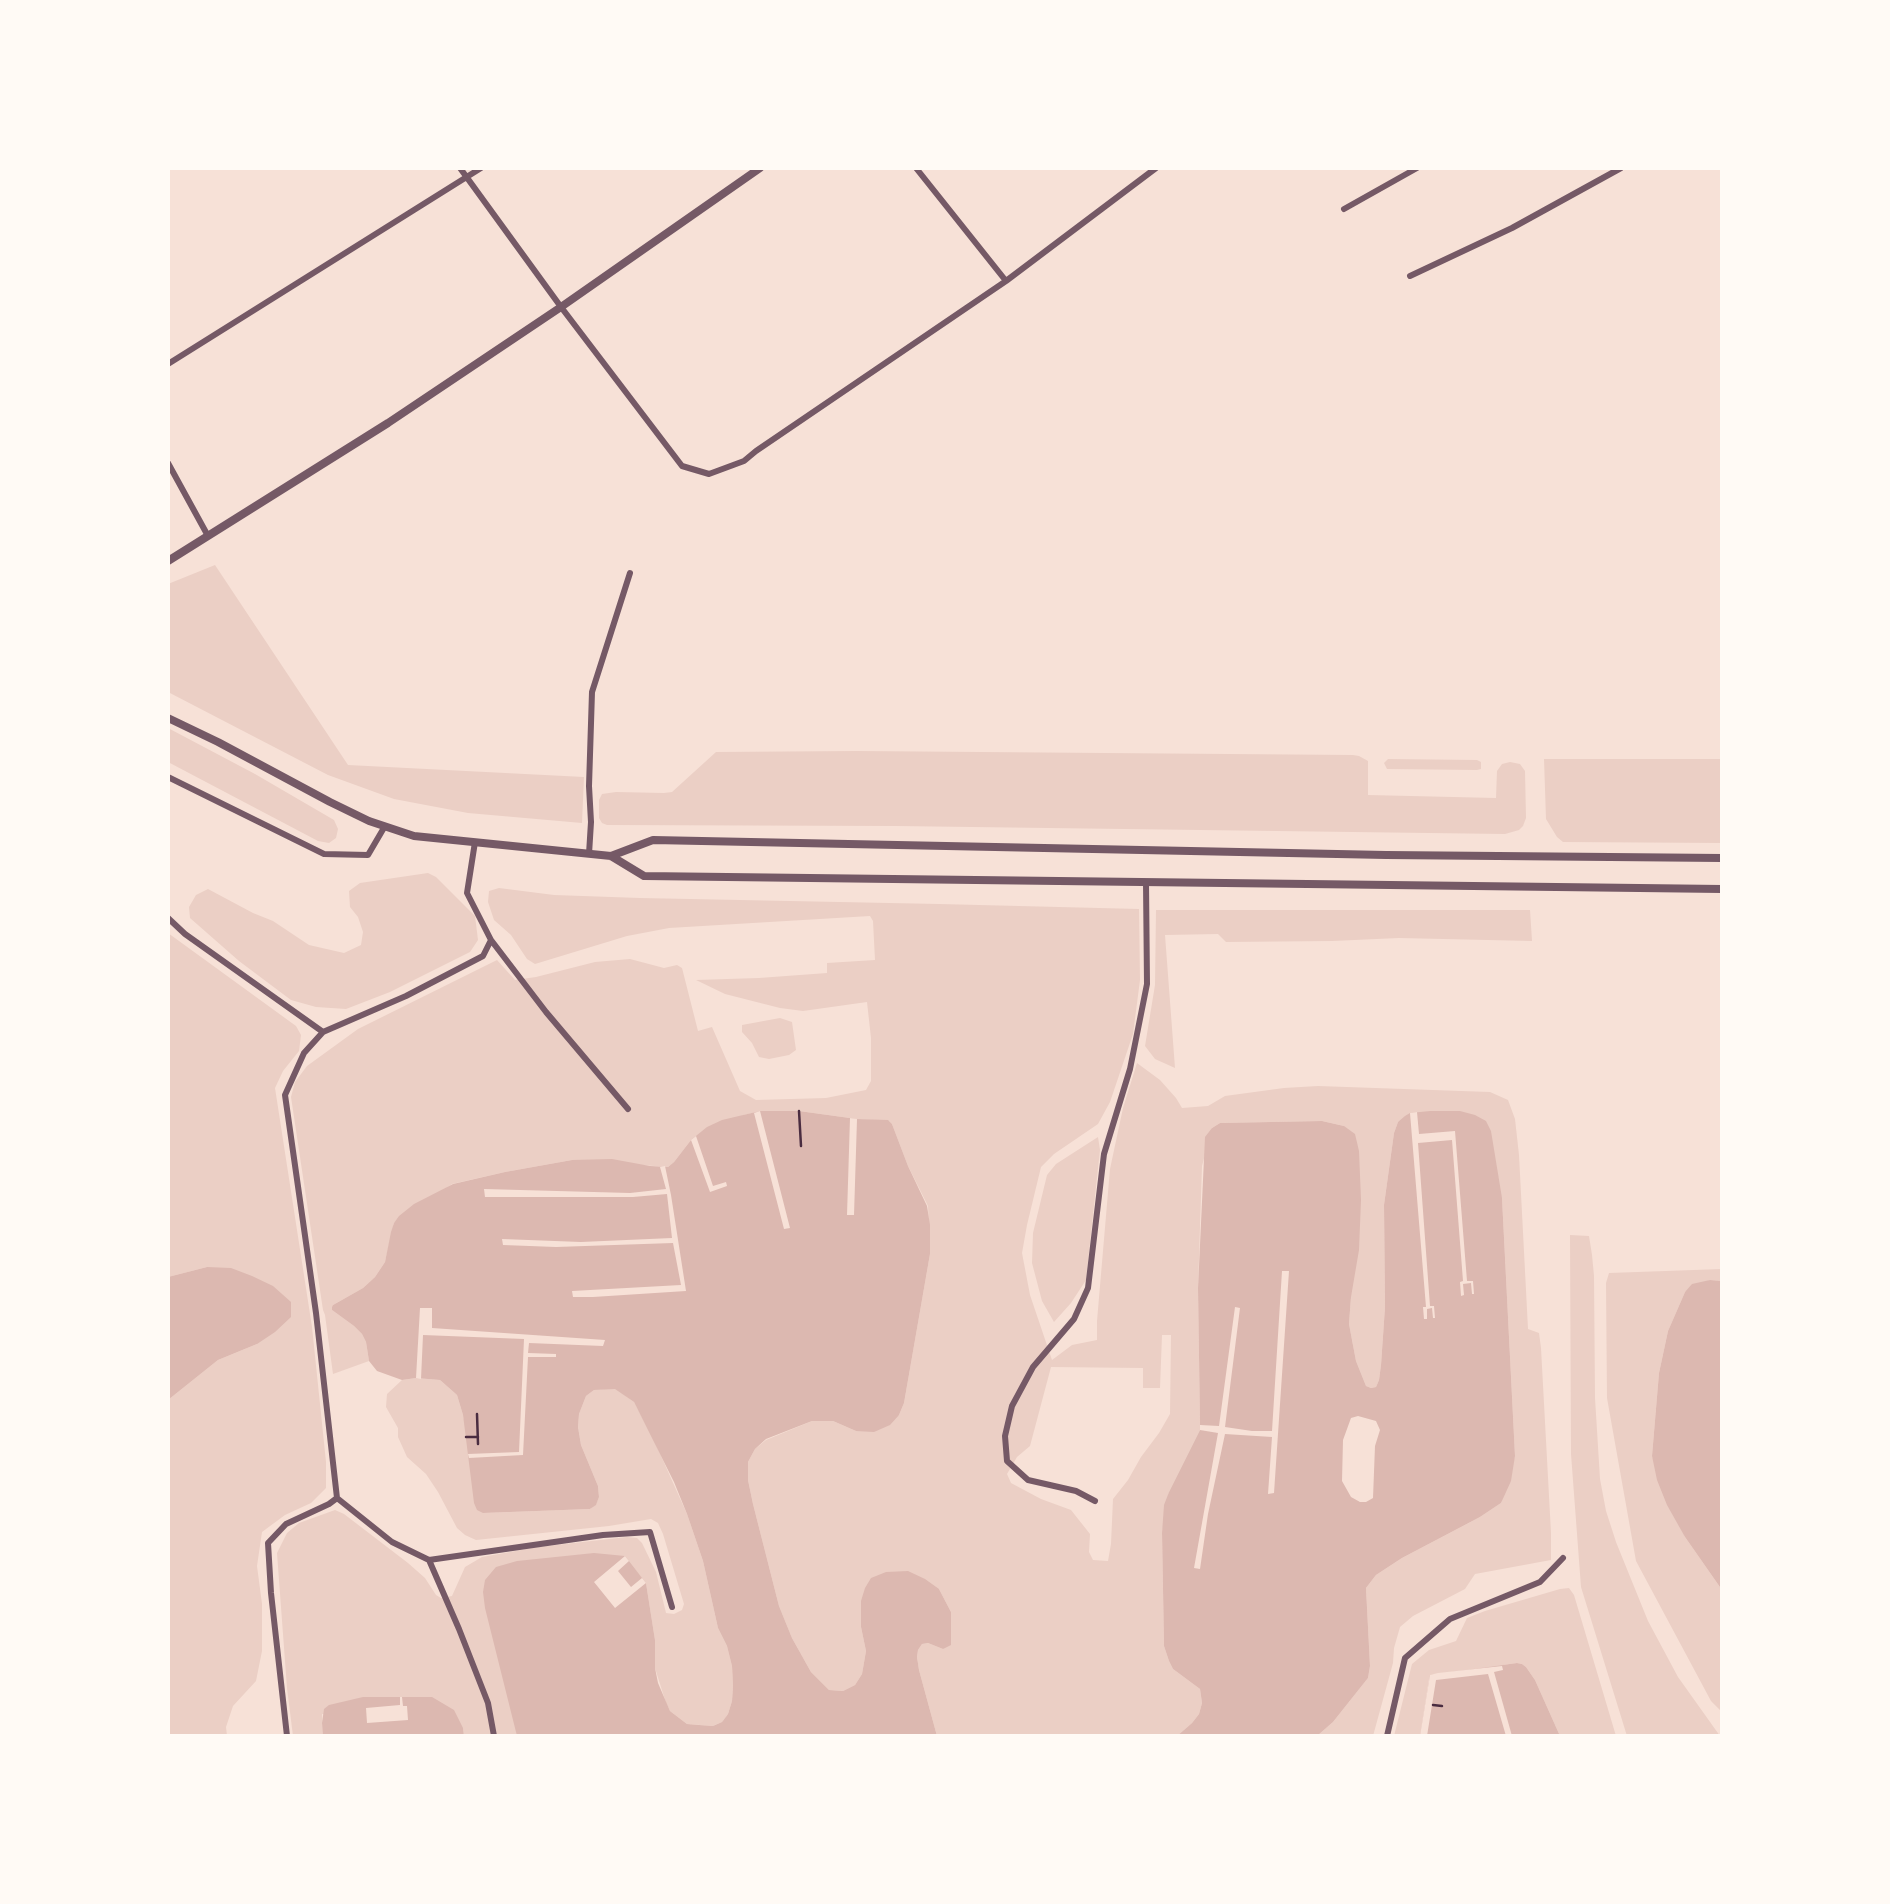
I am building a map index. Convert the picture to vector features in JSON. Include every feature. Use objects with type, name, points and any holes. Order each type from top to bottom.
[{"type":"street","points":[[460,168],[682,466],[709,474],[744,461],[1006,281],[1156,168]]},
{"type":"street","points":[[168,364],[481,168]]},
{"type":"street","points":[[168,561],[388,423],[561,307],[760,168]]},
{"type":"street","points":[[916,168],[1006,281]]},
{"type":"street","points":[[1343,209],[1417,168]]},
{"type":"street","points":[[1410,276],[1512,228],[1620,168]]},
{"type":"street","points":[[168,463],[208,536]]},
{"type":"street","points":[[589,854],[592,692],[630,573]]},
{"type":"street","points":[[168,718],[369,821],[414,835],[611,856],[644,876],[1722,889]]},
{"type":"street","points":[[168,777],[324,854],[368,855],[386,826]]},
{"type":"street","points":[[611,856],[653,840],[1387,855],[1722,858]]},
{"type":"street","points":[[475,842],[467,893],[491,940],[545,1012],[628,1109]]},
{"type":"street","points":[[1096,1501],[1076,1491],[1028,1480],[1007,1461],[1005,1436],[1012,1405],[1032,1367],[1074,1319],[1088,1288],[1104,1154],[1130,1069],[1147,984],[1146,883]]},
{"type":"street","points":[[168,918],[185,934],[323,1032]]},
{"type":"street","points":[[491,940],[483,956],[406,996],[323,1032],[304,1053],[285,1095],[316,1313],[337,1498],[392,1542],[429,1560],[603,1535],[650,1532],[672,1607]]},
{"type":"street","points":[[287,1736],[268,1543],[286,1524],[337,1498]]},
{"type":"street","points":[[1387,1736],[1405,1658],[1450,1619],[1540,1582],[1563,1558]]},
{"type":"street","points":[[429,1560],[488,1703],[494,1736]]},
{"type":"path","points":[[799,1111],[802,1146]]},
{"type":"path","points":[[477,1414],[478,1444]]},
{"type":"path","points":[[466,1437],[478,1437]]},
{"type":"path","points":[[1433,1705],[1442,1706]]},
{"type":"shaded area","points":[[215,565],[348,765],[584,777],[582,823],[468,813],[394,799],[328,775],[168,692],[168,584]]},
{"type":"shaded area","points":[[168,728],[334,820],[338,829],[336,838],[329,843],[318,841],[168,762]]},
{"type":"shaded area","points":[[716,752],[1353,755],[1368,761],[1368,795],[1496,798],[1497,771],[1502,764],[1510,762],[1520,764],[1525,771],[1526,818],[1519,830],[1505,834],[607,825],[599,818],[599,800],[602,794],[672,792]]},
{"type":"shaded area","points":[[1388,759],[1477,760],[1481,762],[1481,769],[1387,769],[1384,763]]},
{"type":"shaded area","points":[[1544,759],[1722,759],[1722,843],[1563,842],[1546,819]]},
{"type":"shaded area","points":[[428,873],[436,877],[475,916],[478,940],[470,952],[390,992],[346,1009],[316,1007],[291,1000],[239,961],[190,918],[189,907],[196,895],[208,889],[273,921],[309,945],[344,953],[361,945],[363,932],[358,917],[350,907],[349,891],[360,883]]},
{"type":"shaded area","points":[[499,888],[554,895],[640,898],[1139,909],[1140,980],[1133,1034],[1110,1102],[1098,1124],[1054,1154],[1041,1167],[1027,1225],[1022,1253],[1030,1295],[1052,1360],[1072,1345],[1097,1340],[1110,1169],[1123,1108],[1137,1063],[1160,1080],[1182,1108],[1208,1106],[1225,1096],[1318,1086],[1490,1092],[1508,1100],[1515,1119],[1519,1155],[1528,1329],[1539,1333],[1541,1348],[1551,1560],[1475,1574],[1465,1589],[1413,1616],[1400,1627],[1373,1736],[1317,1736],[1333,1722],[1368,1678],[1370,1666],[1366,1588],[1376,1575],[1501,1503],[1515,1456],[1502,1198],[1460,1111],[1430,1111],[1398,1122],[1394,1133],[1384,1205],[1385,1307],[1381,1365],[1376,1387],[1371,1388],[1366,1386],[1356,1361],[1349,1324],[1351,1297],[1344,1126],[1322,1121],[1220,1123],[1212,1128],[1202,1166],[1198,1288],[1200,1430],[1169,1492],[1162,1533],[1164,1646],[1173,1669],[1200,1689],[1202,1703],[1199,1714],[1177,1736],[937,1736],[917,1657],[922,1644],[928,1643],[943,1649],[951,1612],[939,1589],[861,1627],[866,1651],[862,1674],[855,1685],[843,1691],[829,1690],[811,1672],[792,1638],[779,1606],[753,1504],[748,1480],[748,1462],[755,1449],[766,1440],[812,1421],[833,1421],[856,1431],[899,1415],[904,1403],[930,1254],[928,1206],[908,1166],[892,1124],[889,1121],[799,1111],[760,1111],[744,1115],[691,1140],[668,1167],[572,1160],[452,1184],[394,1223],[385,1262],[375,1277],[363,1288],[333,1305],[332,1310],[362,1334],[369,1361],[333,1374],[291,1097],[295,1082],[307,1066],[358,1029],[497,960],[515,980],[595,962],[630,959],[664,968],[677,965],[682,968],[698,1031],[712,1027],[740,1091],[756,1100],[826,1098],[866,1090],[871,1081],[871,1038],[867,1002],[803,1011],[725,994],[696,980],[827,973],[827,963],[875,960],[873,921],[870,916],[669,928],[627,936],[535,964],[527,959],[511,935],[494,920],[488,902],[489,891]],"holes":[[[1162,1335],[1171,1335],[1170,1414],[1113,1499],[1108,1561],[1093,1560],[1089,1552],[1090,1534],[1071,1510],[1041,1499],[1011,1483],[1007,1474],[1017,1457],[1030,1446],[1051,1367],[1143,1368],[1143,1388],[1160,1388]]]},
{"type":"shaded area","points":[[1156,910],[1530,910],[1532,941],[1399,938],[1226,942],[1218,934],[1165,935],[1175,1068],[1155,1059],[1145,1046],[1155,985]]},
{"type":"shaded area","points":[[168,933],[296,1026],[301,1035],[299,1051],[283,1071],[275,1088],[312,1327],[326,1462],[326,1488],[311,1503],[285,1515],[262,1532],[257,1566],[262,1604],[262,1651],[256,1681],[233,1706],[226,1727],[227,1736],[168,1736],[168,1400],[218,1360],[257,1344],[207,1267],[168,1277]]},
{"type":"shaded area","points":[[780,1018],[792,1022],[796,1050],[789,1055],[769,1059],[759,1057],[742,1032],[742,1025]]},
{"type":"shaded area","points":[[760,1111],[799,1111],[857,1119],[888,1120],[927,1206],[930,1254],[904,1403],[899,1415],[890,1425],[874,1432],[856,1431],[833,1421],[812,1421],[766,1439],[755,1449],[748,1462],[748,1480],[779,1606],[792,1638],[811,1672],[829,1690],[843,1691],[855,1685],[862,1674],[866,1651],[861,1627],[861,1601],[871,1578],[886,1572],[908,1571],[939,1589],[951,1612],[951,1645],[943,1649],[928,1643],[922,1644],[917,1657],[937,1736],[517,1736],[483,1592],[485,1580],[496,1567],[517,1561],[594,1553],[625,1556],[646,1583],[655,1640],[655,1668],[658,1683],[670,1711],[687,1724],[713,1726],[722,1722],[728,1714],[732,1701],[732,1666],[727,1646],[718,1628],[703,1561],[674,1482],[634,1402],[615,1389],[594,1390],[586,1396],[579,1414],[578,1427],[581,1445],[598,1486],[599,1497],[596,1505],[590,1509],[483,1513],[477,1510],[463,1415],[457,1395],[440,1380],[402,1380],[377,1371],[369,1361],[362,1334],[332,1310],[332,1307],[363,1288],[375,1277],[385,1262],[391,1232],[399,1216],[414,1204],[453,1184],[572,1160],[612,1159],[668,1167],[691,1140],[707,1127],[722,1120]]},
{"type":"shaded area","points":[[1460,1111],[1486,1121],[1491,1131],[1502,1198],[1515,1456],[1511,1481],[1501,1503],[1402,1558],[1376,1575],[1366,1588],[1370,1666],[1368,1678],[1333,1722],[1317,1736],[1177,1736],[1199,1714],[1202,1703],[1200,1689],[1173,1669],[1164,1646],[1162,1533],[1164,1505],[1200,1430],[1198,1288],[1205,1137],[1220,1123],[1322,1121],[1344,1126],[1355,1134],[1359,1151],[1361,1200],[1359,1250],[1349,1324],[1356,1361],[1366,1386],[1371,1388],[1376,1387],[1381,1365],[1385,1307],[1384,1205],[1394,1133],[1398,1122],[1410,1113]],"holes":[[[1358,1416],[1376,1421],[1380,1430],[1375,1446],[1373,1498],[1360,1502],[1351,1497],[1342,1481],[1343,1440],[1351,1418]]]},
{"type":"shaded area","points":[[1098,1137],[1100,1150],[1086,1280],[1054,1322],[1042,1301],[1032,1263],[1033,1233],[1047,1175],[1056,1164]]},
{"type":"shaded area","points":[[1570,1235],[1589,1236],[1592,1255],[1595,1398],[1600,1479],[1606,1511],[1648,1621],[1678,1677],[1720,1736],[1627,1736],[1581,1587],[1571,1454]]},
{"type":"shaded area","points":[[207,1267],[231,1268],[273,1286],[291,1302],[291,1317],[257,1344],[218,1360],[168,1400],[168,1277]]},
{"type":"shaded area","points":[[1722,1269],[1722,1281],[1710,1280],[1685,1292],[1668,1331],[1659,1373],[1652,1456],[1685,1537],[1722,1590],[1722,1712],[1711,1701],[1636,1561],[1607,1398],[1606,1283],[1609,1273]]},
{"type":"shaded area","points":[[1710,1280],[1722,1281],[1722,1590],[1685,1537],[1667,1505],[1657,1480],[1652,1456],[1659,1373],[1668,1331],[1685,1292],[1692,1284]]},
{"type":"shaded area","points":[[402,1380],[440,1380],[457,1395],[483,1513],[590,1509],[599,1497],[598,1486],[581,1445],[578,1427],[579,1414],[586,1396],[594,1390],[615,1388],[634,1402],[687,1514],[703,1561],[718,1628],[727,1646],[733,1686],[732,1701],[722,1722],[713,1726],[687,1724],[670,1711],[655,1668],[655,1640],[646,1583],[636,1571],[516,1727],[517,1736],[464,1736],[463,1728],[322,1714],[323,1736],[293,1736],[277,1553],[287,1533],[299,1523],[335,1510],[408,1563],[441,1598],[452,1596],[465,1567],[482,1557],[538,1547],[637,1538],[656,1572],[666,1613],[674,1614],[682,1610],[684,1604],[663,1534],[658,1523],[651,1519],[476,1540],[465,1535],[457,1528],[426,1474],[407,1457],[398,1437],[398,1428],[386,1407],[387,1394]]},
{"type":"shaded area","points":[[1569,1588],[1574,1595],[1616,1736],[1560,1736],[1535,1680],[1526,1667],[1517,1663],[1431,1675],[1420,1736],[1394,1736],[1412,1664],[1429,1650],[1456,1641],[1467,1618]]},
{"type":"shaded area","points":[[1517,1663],[1526,1667],[1535,1680],[1560,1736],[1420,1736],[1430,1675]]},
{"type":"shaded area","points":[[363,1697],[432,1697],[454,1710],[464,1736],[323,1736],[324,1709],[329,1705]]},
{"type":"pier","points":[[760,1111],[790,1228],[784,1229],[754,1113]]},
{"type":"pier","points":[[1417,1112],[1419,1134],[1455,1131],[1467,1281],[1473,1281],[1474,1294],[1471,1283],[1463,1284],[1464,1295],[1461,1296],[1460,1282],[1463,1281],[1452,1140],[1418,1143],[1430,1306],[1434,1306],[1435,1318],[1432,1308],[1427,1309],[1427,1319],[1424,1319],[1423,1307],[1426,1307],[1410,1113]]},
{"type":"pier","points":[[850,1118],[857,1119],[854,1215],[847,1215]]},
{"type":"pier","points":[[696,1136],[713,1186],[726,1182],[727,1186],[710,1192],[691,1140]]},
{"type":"pier","points":[[665,1166],[686,1291],[573,1297],[572,1291],[681,1285],[673,1243],[556,1247],[503,1245],[502,1239],[581,1242],[672,1238],[667,1194],[633,1197],[485,1197],[484,1189],[630,1193],[666,1189],[660,1167]]},
{"type":"pier","points":[[1282,1271],[1289,1271],[1274,1493],[1268,1494],[1272,1437],[1225,1434],[1208,1514],[1200,1569],[1194,1568],[1218,1433],[1200,1430],[1200,1425],[1219,1426],[1235,1307],[1240,1308],[1225,1427],[1272,1431]]},
{"type":"pier","points":[[420,1308],[432,1308],[432,1328],[605,1340],[603,1346],[529,1343],[528,1353],[556,1354],[556,1357],[528,1357],[523,1455],[469,1458],[468,1454],[519,1452],[524,1339],[423,1335],[421,1379],[416,1378]]},
{"type":"pier","points":[[625,1556],[629,1561],[618,1571],[631,1587],[642,1578],[646,1583],[615,1608],[594,1582]]},
{"type":"pier","points":[[1502,1666],[1503,1670],[1494,1672],[1512,1736],[1506,1736],[1488,1674],[1436,1680],[1427,1736],[1420,1736],[1430,1675]]},
{"type":"pier","points":[[400,1697],[403,1706],[407,1706],[408,1720],[367,1723],[366,1708],[400,1705]]}]
